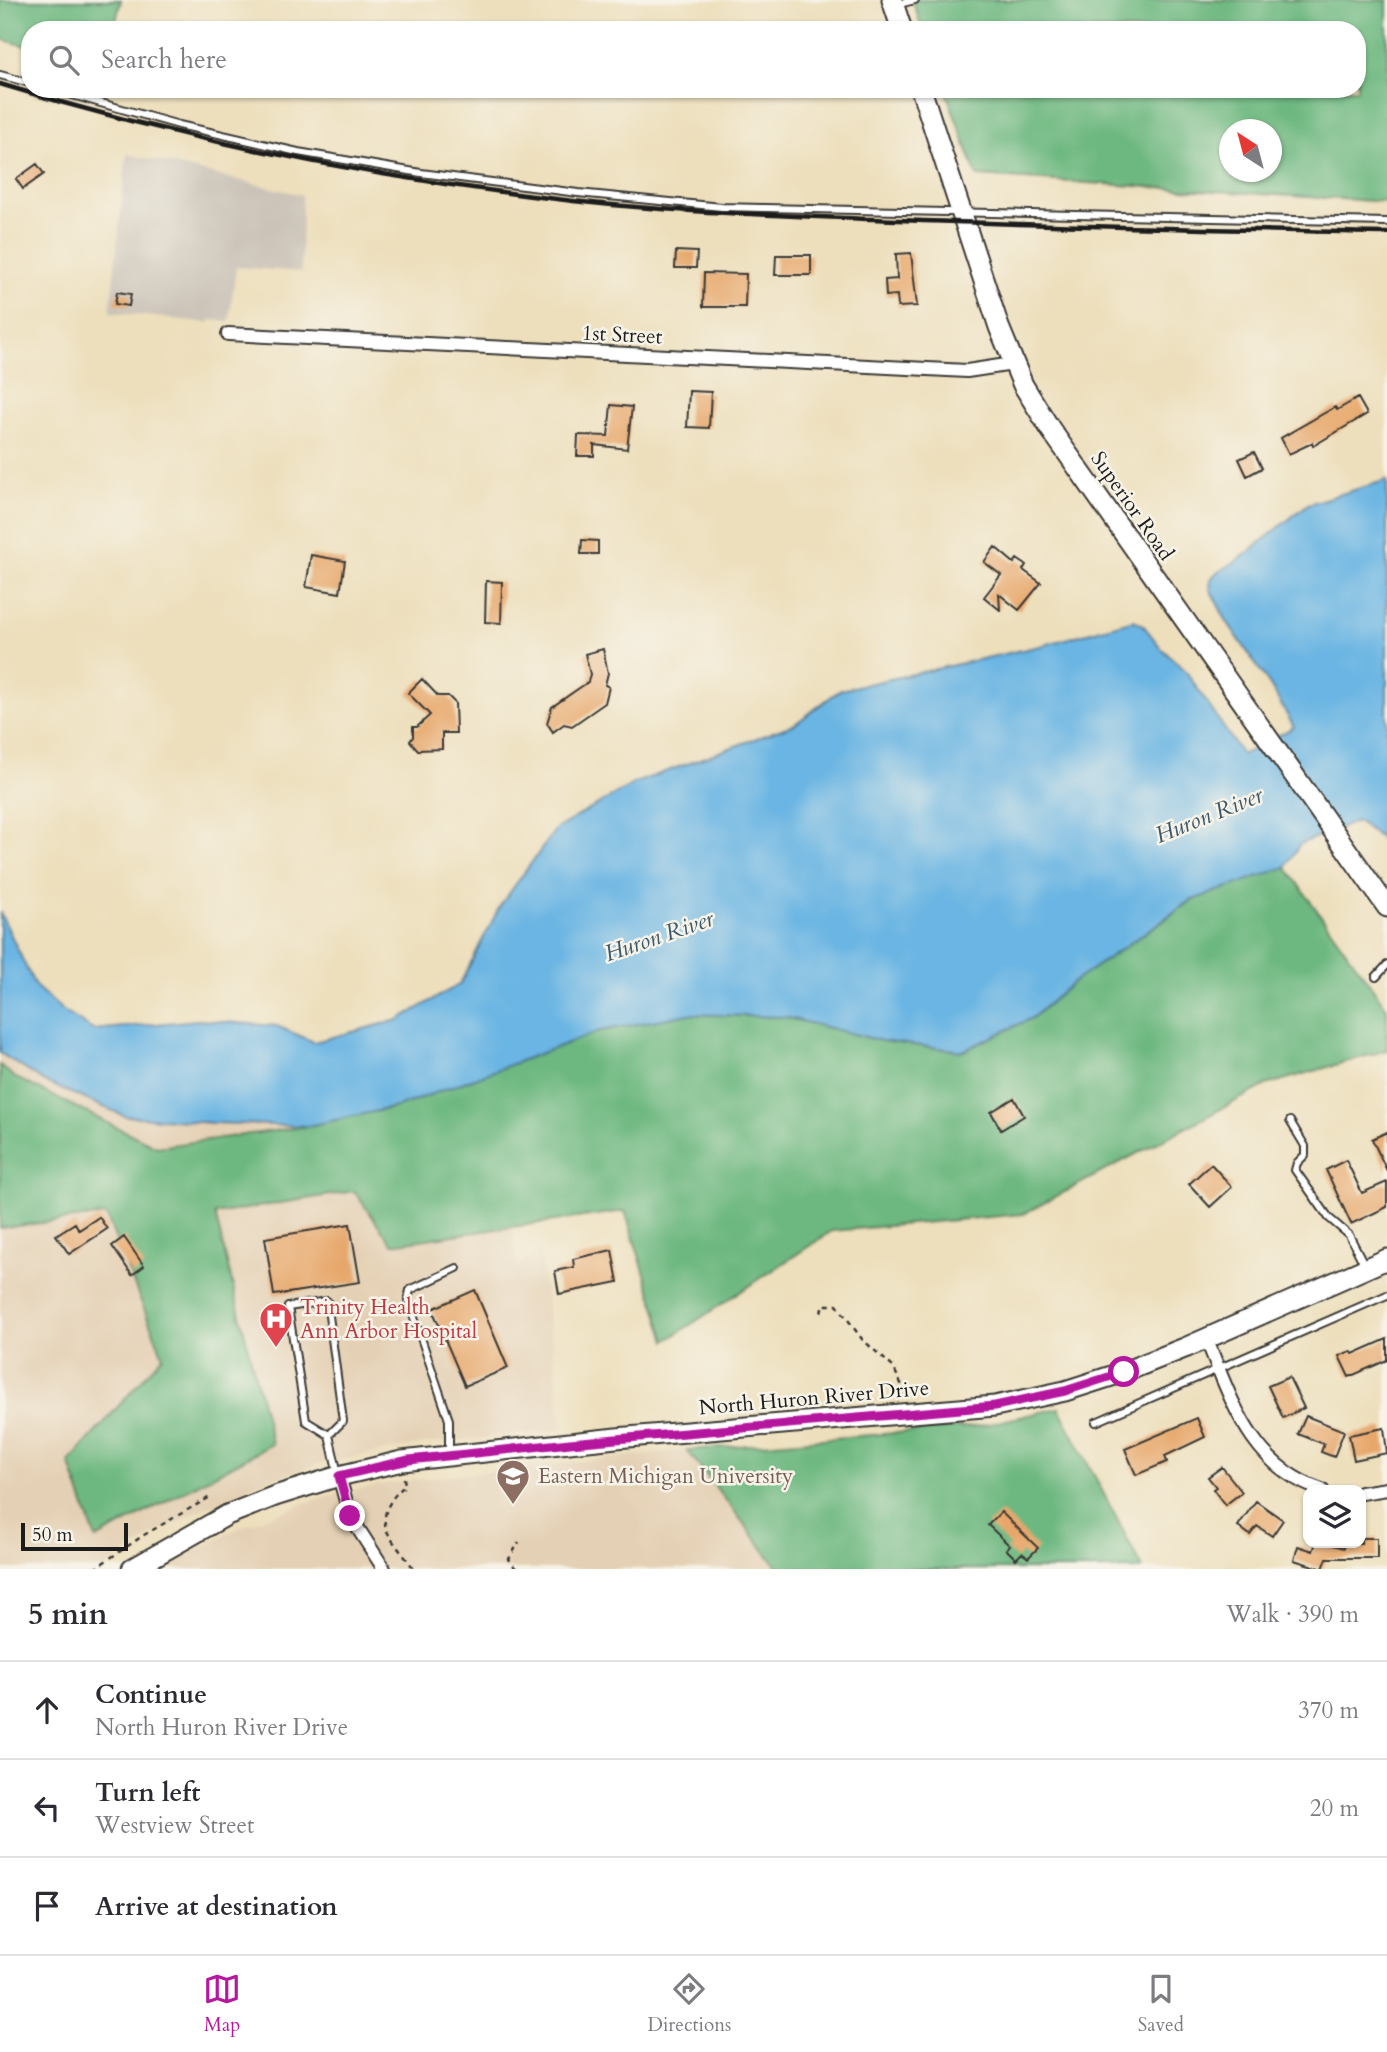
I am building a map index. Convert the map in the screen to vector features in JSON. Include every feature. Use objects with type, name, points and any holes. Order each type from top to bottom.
[{"type":"main road","points":[[892,3],[899,21]]},
{"type":"main road","name":"Superior Road","points":[[924,98],[992,308],[1023,385],[1051,430],[1387,907]]},
{"type":"main road","name":"North Huron River Drive","points":[[132,1569],[227,1515],[275,1496],[339,1476],[402,1461],[616,1438],[995,1406],[1065,1391],[1124,1372],[1387,1259]]},
{"type":"street","name":"1st Street","points":[[228,334],[967,371],[1013,364]]},
{"type":"street","points":[[1206,1338],[1236,1408],[1262,1452],[1279,1469],[1306,1485]]},
{"type":"street","points":[[339,1476],[350,1516],[384,1569]]},
{"type":"street","points":[[1366,1492],[1387,1489]]},
{"type":"lane","points":[[892,3],[915,0]]},
{"type":"lane","points":[[0,75],[21,81]]},
{"type":"lane","points":[[83,98],[179,125],[298,152],[421,173],[578,193],[722,207],[1387,222]]},
{"type":"lane","points":[[1376,977],[1387,965]]},
{"type":"lane","points":[[1290,1121],[1305,1146],[1305,1154],[1295,1170],[1329,1218],[1349,1235],[1366,1268]]},
{"type":"lane","points":[[449,1456],[449,1420],[408,1300],[410,1290],[457,1268]]},
{"type":"lane","points":[[1096,1422],[1387,1296]]},
{"type":"lane","points":[[329,1435],[343,1421],[327,1301],[288,1307],[306,1421],[329,1435],[339,1476]]},
{"type":"path","points":[[821,1312],[823,1305],[837,1305],[862,1339],[893,1367],[905,1388],[911,1413]]},
{"type":"path","points":[[402,1461],[405,1486],[389,1504],[385,1523],[386,1531],[414,1569]]},
{"type":"path","points":[[94,1569],[144,1535],[210,1497]]},
{"type":"path","points":[[516,1569],[509,1559],[519,1542]]},
{"type":"shaded area","points":[[127,154],[302,195],[301,272],[236,267],[229,322],[210,320],[209,323],[110,312]]},
{"type":"shaded area","name":"Trinity Health Ann Arbor Hospital","points":[[0,1053],[11,1062],[125,1116],[213,1123],[308,1126],[400,1106],[496,1070],[517,1267],[540,1250],[563,1430],[423,1444],[324,1463],[260,1483],[194,1513],[153,1535],[103,1569],[0,1569]]},
{"type":"shaded area","name":"Eastern Michigan University","points":[[687,1450],[779,1569],[159,1569],[239,1528],[316,1499],[379,1485],[436,1477]]},
{"type":"green space","points":[[0,0],[121,0],[116,21],[21,21],[21,45],[0,39]]},
{"type":"green space","points":[[912,0],[1387,0],[1387,202],[977,176],[948,98],[1366,98],[1366,21],[920,21]]},
{"type":"green space","points":[[1286,867],[1387,1008],[1387,1050],[1266,1085],[1023,1214],[832,1231],[666,1341],[625,1211],[392,1244],[354,1191],[215,1214],[272,1444],[96,1539],[69,1462],[163,1356],[106,1215],[0,1228],[0,1065],[14,1077],[157,1147],[308,1126],[400,1106],[600,1031],[689,1014],[785,1017],[882,1041],[963,1051],[1032,1018],[1074,982],[1191,901],[1247,877]]},
{"type":"green space","points":[[1059,1408],[1143,1569],[779,1569],[687,1450],[980,1426]]},
{"type":"water","name":"Huron River","points":[[1387,480],[1387,843],[1357,821],[1300,844],[1286,867],[1190,901],[1074,982],[1032,1018],[963,1051],[882,1041],[785,1017],[689,1014],[600,1031],[400,1106],[308,1126],[213,1123],[125,1116],[45,1082],[0,1053],[0,912],[35,986],[62,1010],[93,1030],[198,1020],[277,1026],[314,1042],[398,1020],[460,984],[500,906],[556,829],[635,783],[795,724],[840,690],[1040,646],[1134,620],[1143,625],[1162,649],[1185,670],[1242,755],[1294,727],[1226,620],[1211,591],[1210,580],[1308,504]]},
{"type":"building","points":[[37,164],[44,174],[23,189],[16,179]]},
{"type":"building","points":[[676,251],[697,252],[696,268],[675,268]]},
{"type":"building","points":[[911,253],[917,306],[898,307],[897,295],[886,296],[885,280],[897,279],[896,254]]},
{"type":"building","points":[[776,255],[811,255],[811,275],[775,275]]},
{"type":"building","points":[[704,273],[746,274],[745,307],[703,307]]},
{"type":"building","points":[[117,292],[131,294],[129,306],[115,304]]},
{"type":"building","points":[[689,391],[711,392],[709,428],[687,427]]},
{"type":"building","points":[[1358,398],[1367,414],[1313,446],[1312,443],[1289,454],[1281,438],[1335,407],[1337,410]]},
{"type":"building","points":[[611,405],[632,407],[627,449],[594,445],[594,456],[577,456],[578,435],[608,436]]},
{"type":"building","points":[[1254,452],[1262,468],[1247,476],[1239,459]]},
{"type":"building","points":[[582,540],[598,541],[598,554],[581,554]]},
{"type":"building","points":[[995,547],[1014,563],[1017,559],[1026,565],[1023,570],[1041,583],[1019,610],[999,594],[1000,610],[984,597],[1001,575],[984,562]]},
{"type":"building","points":[[311,555],[345,561],[340,593],[306,587]]},
{"type":"building","points":[[486,581],[502,582],[501,623],[485,622]]},
{"type":"building","points":[[603,649],[608,673],[605,685],[609,687],[605,703],[572,726],[564,724],[553,732],[547,723],[552,707],[588,682],[590,674],[585,654]]},
{"type":"building","points":[[422,679],[438,696],[448,696],[455,703],[456,733],[442,733],[442,749],[418,750],[410,741],[413,727],[417,727],[430,715],[408,693]]},
{"type":"building","points":[[1014,1098],[1024,1116],[1001,1130],[991,1112]]},
{"type":"building","points":[[1387,1132],[1387,1171],[1372,1139]]},
{"type":"building","points":[[1346,1160],[1362,1193],[1387,1182],[1387,1207],[1351,1224],[1326,1170]]},
{"type":"building","points":[[1211,1164],[1232,1187],[1210,1207],[1189,1184]]},
{"type":"building","points":[[99,1217],[107,1229],[69,1254],[56,1235],[75,1223],[79,1230]]},
{"type":"building","points":[[350,1224],[360,1282],[274,1295],[265,1238]]},
{"type":"building","points":[[124,1237],[144,1266],[132,1275],[112,1246]]},
{"type":"building","points":[[612,1250],[618,1282],[559,1294],[555,1271],[574,1267],[573,1259]]},
{"type":"building","points":[[475,1290],[508,1368],[465,1386],[432,1309]]},
{"type":"building","points":[[1387,1339],[1387,1360],[1349,1377],[1339,1356],[1351,1351],[1353,1354]]},
{"type":"building","points":[[1289,1377],[1304,1408],[1283,1418],[1268,1386]]},
{"type":"building","points":[[1306,1416],[1344,1431],[1334,1457],[1321,1452],[1324,1444],[1298,1434]]},
{"type":"building","points":[[1197,1418],[1205,1437],[1165,1456],[1167,1462],[1136,1475],[1125,1449]]},
{"type":"building","points":[[1384,1428],[1387,1453],[1354,1460],[1349,1435]]},
{"type":"building","points":[[1222,1467],[1242,1492],[1225,1505],[1208,1477]]},
{"type":"building","points":[[1256,1501],[1283,1520],[1272,1536],[1257,1526],[1250,1535],[1238,1526]]},
{"type":"building","points":[[1001,1512],[1038,1548],[1028,1558],[1022,1553],[1016,1559],[1006,1549],[1010,1546],[988,1525]]},
{"type":"building","points":[[1366,1538],[1377,1538],[1377,1558],[1327,1558],[1323,1569],[1294,1560],[1298,1546],[1313,1551],[1314,1548],[1366,1548]]},
{"type":"railway","points":[[0,84],[21,90]]},
{"type":"railway","points":[[48,98],[206,139],[346,168],[487,190],[596,203],[715,212],[937,221],[1387,233]]},
{"type":"place","name":"Trinity Health Ann Arbor Hospital","points":[[276,1349]]},
{"type":"place","name":"Eastern Michigan University","points":[[513,1506]]},
{"type":"route","points":[[350,1516],[339,1476],[409,1460],[616,1438],[995,1406],[1065,1391],[1124,1372]]}]
